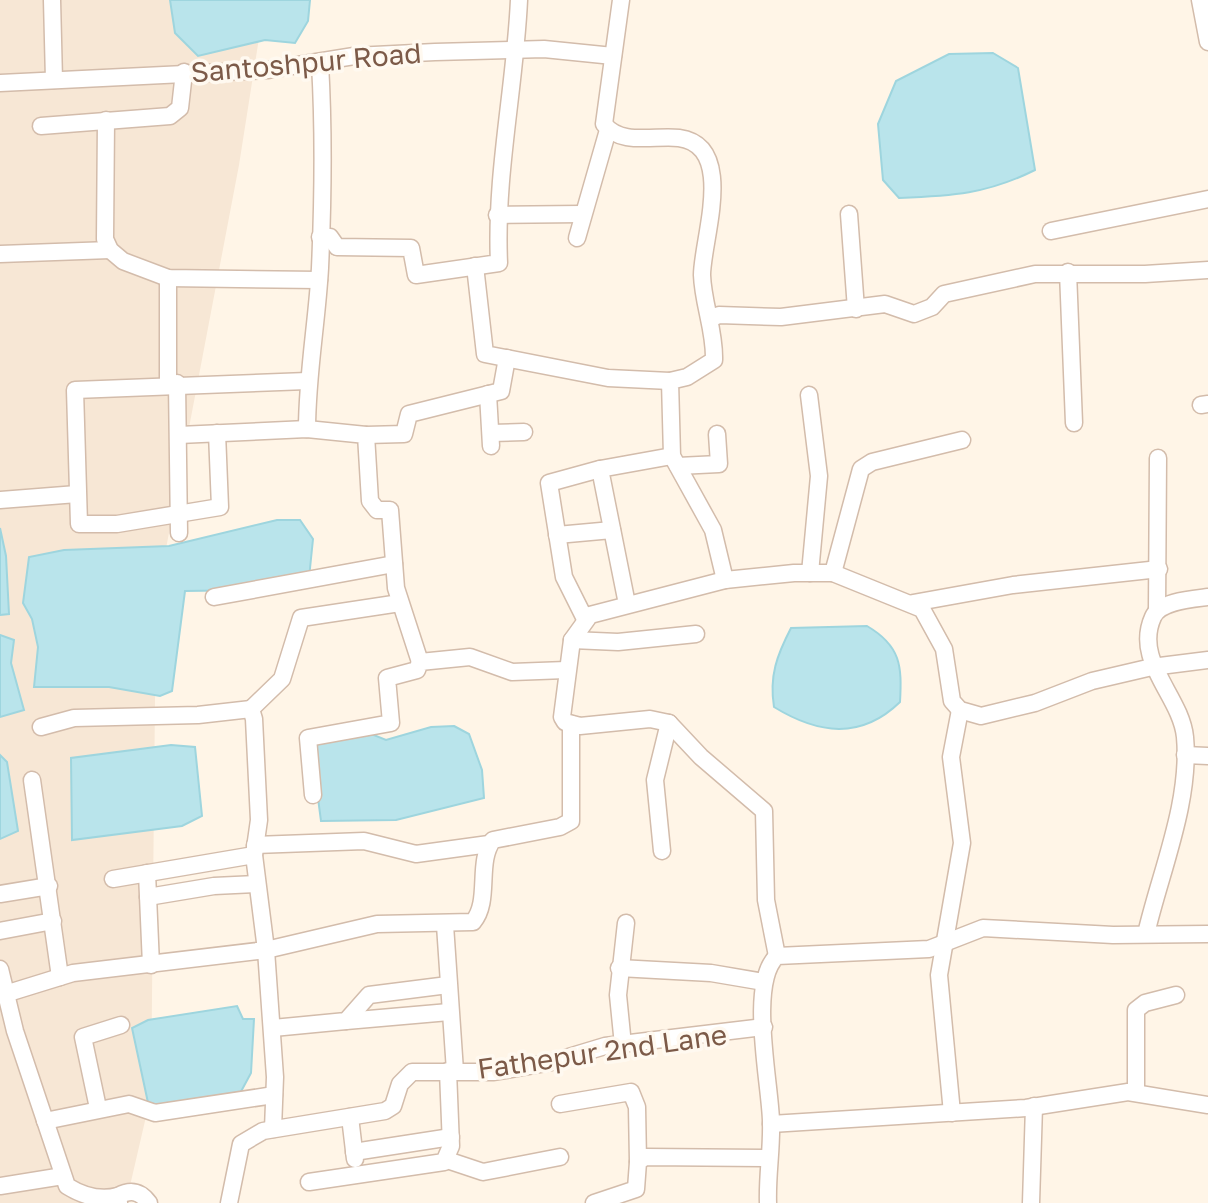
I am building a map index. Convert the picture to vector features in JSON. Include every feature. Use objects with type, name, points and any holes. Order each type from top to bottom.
[{"type":"street","points":[[52,0],[54,80]]},
{"type":"street","points":[[320,237],[330,237],[337,247],[411,248],[416,275],[499,263],[497,215],[517,49],[519,0]]},
{"type":"street","points":[[577,238],[608,130],[603,116],[621,0]]},
{"type":"street","points":[[1200,0],[1208,42]]},
{"type":"street","name":"Santoshpur Road","points":[[0,83],[320,64],[354,56],[517,49],[613,56]]},
{"type":"street","points":[[307,429],[307,381],[319,280],[323,107],[320,64]]},
{"type":"street","points":[[41,126],[177,114],[184,72]]},
{"type":"street","points":[[106,120],[103,221],[110,250],[123,261],[168,278],[319,280]]},
{"type":"street","points":[[475,266],[485,354],[608,378],[670,381],[687,377],[714,360],[702,275],[713,200],[704,152],[683,139],[631,138],[608,130]]},
{"type":"street","points":[[1051,231],[1208,199]]},
{"type":"street","points":[[497,215],[582,214]]},
{"type":"street","points":[[849,214],[856,309]]},
{"type":"street","points":[[0,254],[110,250]]},
{"type":"street","points":[[710,319],[719,315],[781,317],[885,304],[914,314],[932,307],[944,294],[1035,274],[1145,274],[1208,270]]},
{"type":"street","points":[[1068,272],[1074,423]]},
{"type":"street","points":[[168,278],[179,435],[179,533]]},
{"type":"street","points":[[179,435],[307,429],[366,435],[404,434],[409,414],[501,391],[507,358]]},
{"type":"street","points":[[217,433],[220,507],[117,524],[79,524],[75,390],[173,383],[307,381]]},
{"type":"street","points":[[670,381],[675,461],[713,530],[725,580]]},
{"type":"street","points":[[488,394],[491,440],[524,432]]},
{"type":"street","points":[[809,395],[819,476],[810,573]]},
{"type":"street","points":[[585,619],[564,577],[549,483],[600,469],[675,461],[719,464],[717,434]]},
{"type":"street","points":[[313,795],[308,738],[391,723],[387,678],[417,670],[420,662],[400,603],[390,510],[377,510],[370,501],[366,435]]},
{"type":"street","points":[[833,573],[861,469],[872,462],[962,440]]},
{"type":"street","points":[[1146,934],[1173,829],[1185,755],[1179,716],[1152,667],[1150,636],[1157,610],[1159,569],[1158,458]]},
{"type":"street","points":[[600,469],[627,604]]},
{"type":"street","points":[[0,500],[77,494]]},
{"type":"street","points":[[557,535],[612,530]]},
{"type":"street","points":[[214,597],[394,564]]},
{"type":"street","points":[[913,603],[1013,585],[1159,569]]},
{"type":"street","points":[[777,956],[766,900],[764,811],[701,757],[669,723],[650,719],[571,724],[562,717],[572,640],[585,619],[627,604],[678,595],[725,580],[833,573],[866,589],[913,603],[922,609],[944,649],[952,701],[960,710],[981,716],[1009,710],[1092,681],[1152,667],[1208,660]]},
{"type":"street","points":[[1157,610],[1208,597]]},
{"type":"street","points":[[41,727],[74,718],[198,715],[251,709],[282,679],[301,618],[400,603]]},
{"type":"street","points":[[572,640],[618,642],[696,634]]},
{"type":"street","points":[[420,662],[470,657],[512,672],[566,670]]},
{"type":"street","points":[[251,709],[258,806],[255,850],[257,884],[273,1028],[273,1129]]},
{"type":"street","points":[[952,1113],[939,975],[962,843],[951,757],[960,710]]},
{"type":"street","points":[[662,851],[655,780],[669,723]]},
{"type":"street","points":[[113,879],[255,850],[364,841],[416,854],[489,844],[498,837],[560,827],[571,821],[571,724]]},
{"type":"street","points":[[1185,755],[1208,756]]},
{"type":"street","points":[[32,780],[60,977]]},
{"type":"street","points":[[5,994],[60,977],[266,950],[377,924],[465,925],[476,919],[489,844]]},
{"type":"street","points":[[147,873],[151,965]]},
{"type":"street","points":[[148,897],[214,886],[257,884]]},
{"type":"street","points":[[0,894],[49,886]]},
{"type":"street","points":[[0,931],[53,921]]},
{"type":"street","points":[[623,1045],[619,968],[626,923]]},
{"type":"street","points":[[445,925],[451,1071],[451,1137],[447,1160]]},
{"type":"street","points":[[768,1203],[771,1124],[764,982],[768,964],[777,956],[907,951],[945,943],[983,928],[1208,934]]},
{"type":"street","points":[[619,968],[711,973],[764,982]]},
{"type":"street","points":[[0,969],[6,1019],[67,1186],[80,1194],[104,1200],[119,1200],[128,1191],[137,1192],[149,1203]]},
{"type":"street","points":[[346,1021],[369,995],[448,985]]},
{"type":"street","points":[[1136,1091],[1136,1010],[1145,1003],[1176,995]]},
{"type":"street","points":[[273,1028],[449,1012]]},
{"type":"street","points":[[98,1108],[83,1037],[121,1025]]},
{"type":"street","name":"Fathepur 2nd Lane","points":[[229,1203],[238,1147],[256,1134],[393,1106],[400,1084],[412,1072],[494,1072],[623,1045],[764,1027]]},
{"type":"street","points":[[771,1124],[1034,1106],[1136,1091],[1208,1105]]},
{"type":"street","points":[[560,1104],[631,1092],[637,1107],[636,1189],[624,1199],[594,1203]]},
{"type":"street","points":[[45,1121],[129,1104],[155,1113],[274,1095]]},
{"type":"street","points":[[1031,1203],[1034,1106]]},
{"type":"street","points":[[350,1117],[358,1175]]},
{"type":"street","points":[[354,1152],[451,1137]]},
{"type":"street","points":[[638,1162],[645,1157],[674,1155],[768,1158]]},
{"type":"street","points":[[309,1182],[429,1167],[447,1160],[483,1172],[560,1157]]},
{"type":"street","points":[[13,1203],[6,1185],[63,1176]]},
{"type":"shaded area","points":[[0,0],[265,0],[239,165],[156,601],[151,1095],[126,1203],[0,1203]]},
{"type":"water","points":[[170,0],[310,0],[308,21],[295,43],[265,40],[198,56],[175,33]]},
{"type":"water","points":[[993,53],[1018,68],[1035,170],[985,189],[899,198],[883,180],[878,124],[896,81],[949,54]]},
{"type":"water","points":[[277,520],[300,520],[313,539],[309,578],[255,590],[185,591],[172,691],[160,696],[109,687],[34,687],[38,647],[32,619],[23,603],[29,557],[64,550],[169,546]]},
{"type":"water","points":[[0,528],[6,556],[9,614],[0,615]]},
{"type":"water","points":[[867,626],[887,641],[897,658],[900,702],[870,723],[839,729],[807,723],[774,707],[775,666],[791,628]]},
{"type":"water","points":[[0,635],[14,640],[11,663],[24,710],[0,717]]},
{"type":"water","points":[[454,726],[469,734],[482,770],[484,798],[396,820],[321,821],[311,745],[369,733],[386,740],[431,727]]},
{"type":"water","points":[[171,745],[195,747],[202,816],[182,826],[72,840],[71,758]]},
{"type":"water","points":[[0,755],[7,762],[18,831],[0,839]]},
{"type":"water","points":[[237,1006],[243,1019],[254,1019],[251,1073],[238,1097],[150,1112],[132,1028],[148,1020]]}]
